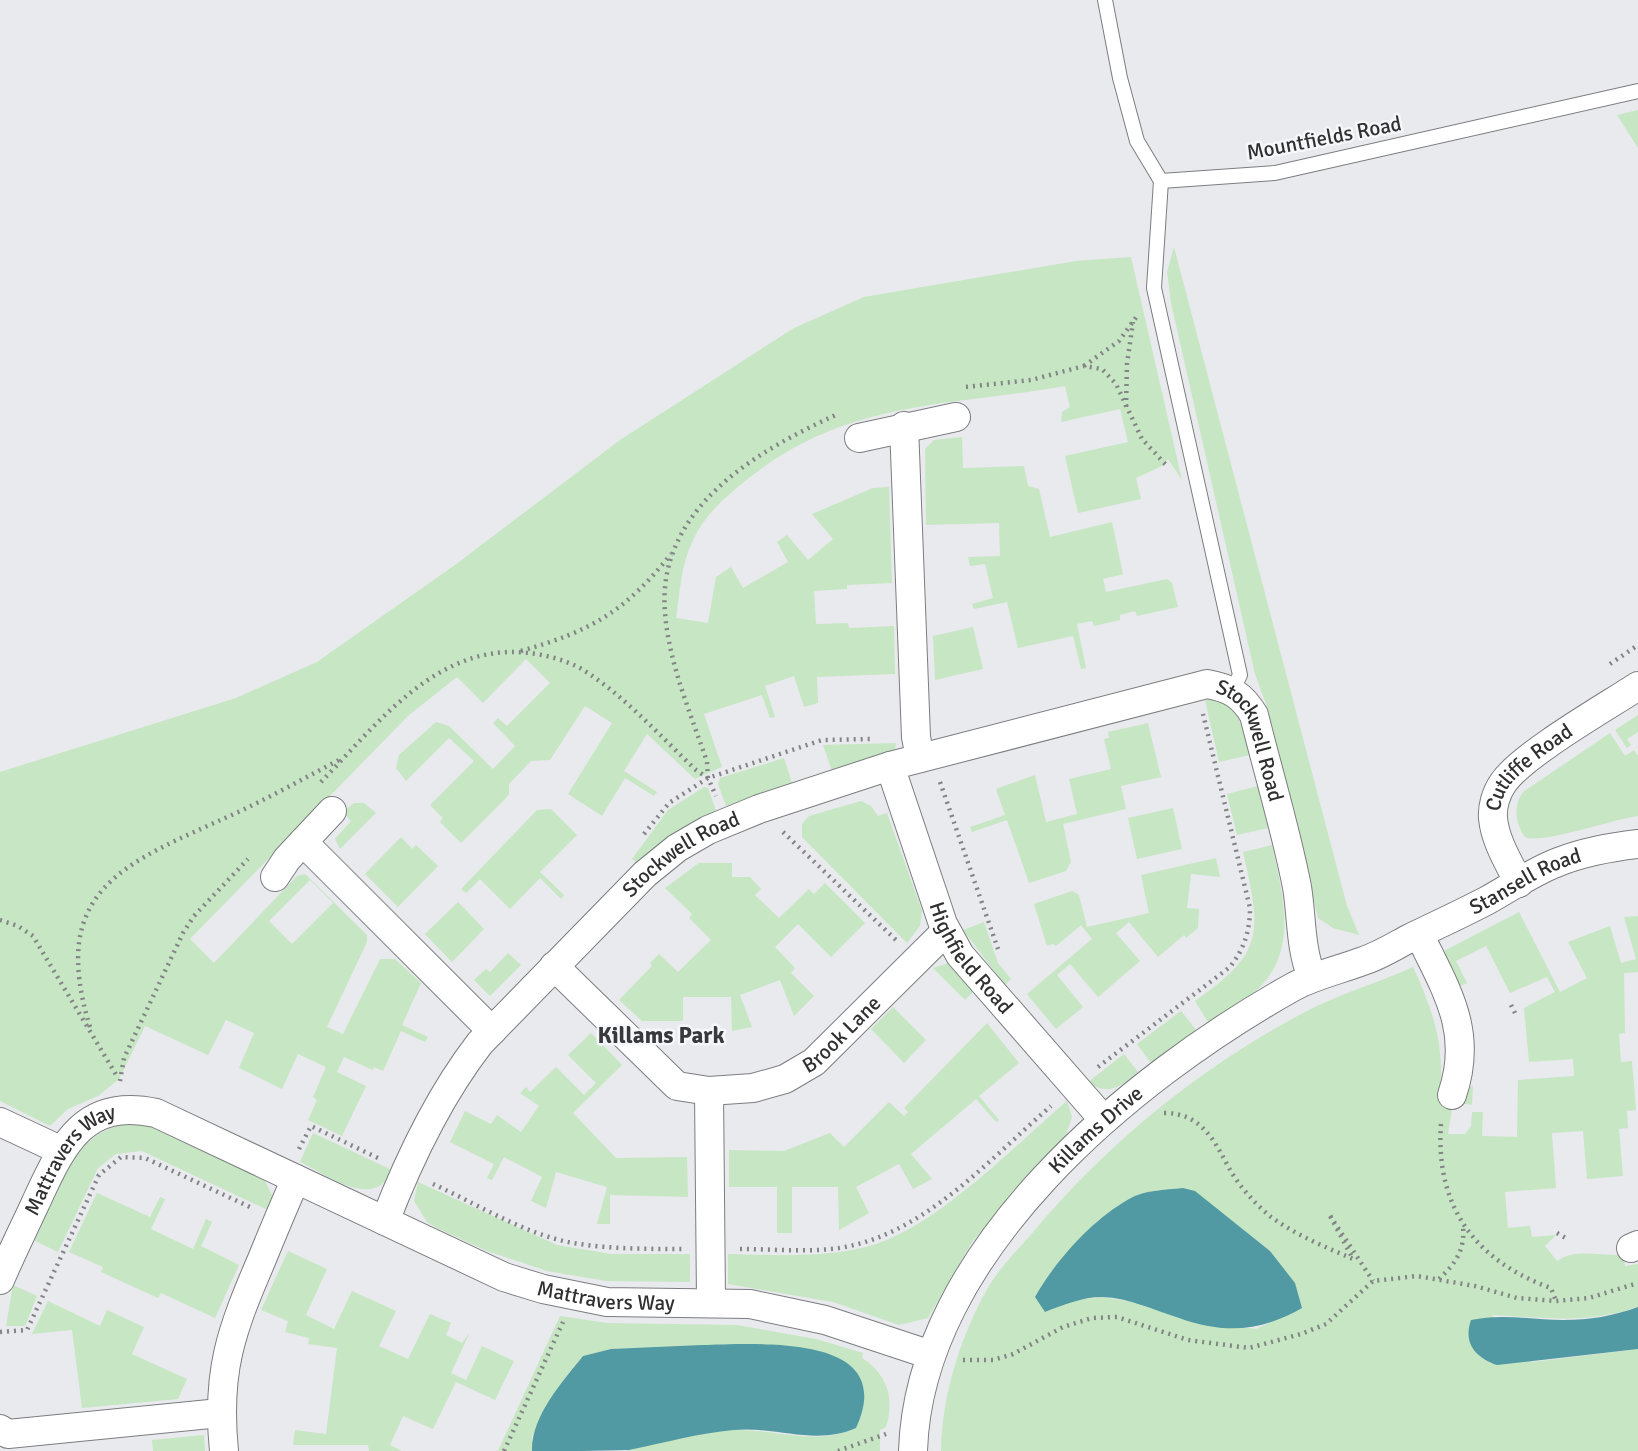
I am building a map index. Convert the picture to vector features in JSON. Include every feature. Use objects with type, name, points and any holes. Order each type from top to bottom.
[{"type":"street","points":[[859,438],[904,426],[956,418]]},
{"type":"street","points":[[904,426],[916,737],[925,756]]},
{"type":"street","name":"Stockwell Road","points":[[385,1221],[453,1078],[492,1031],[645,874],[677,848],[725,822],[925,756],[1196,686],[1207,684],[1232,691],[1244,698],[1254,715],[1297,887],[1306,961],[1312,977]]},
{"type":"street","name":"Cutliffe Road","points":[[1519,883],[1495,834],[1493,816],[1502,784],[1512,772],[1555,741],[1638,686]]},
{"type":"street","name":"Highfield Road","points":[[890,766],[946,931],[960,955],[1104,1120]]},
{"type":"street","points":[[275,877],[332,811]]},
{"type":"street","points":[[303,842],[492,1031]]},
{"type":"street","name":"Stansell Road","points":[[1419,934],[1559,861],[1638,844]]},
{"type":"street","name":"Brook Lane","points":[[554,966],[677,1086],[709,1091],[753,1088],[785,1079],[814,1062],[946,931]]},
{"type":"street","points":[[1419,934],[1449,995],[1458,1025],[1462,1055],[1452,1094]]},
{"type":"street","name":"Killams Drive","points":[[913,1437],[931,1355],[954,1304],[997,1235],[1043,1180],[1138,1091],[1238,1021],[1312,977],[1365,961],[1419,934]]},
{"type":"street","points":[[709,1091],[711,1301]]},
{"type":"street","name":"Mattravers Way","points":[[0,1280],[60,1150],[81,1126],[97,1117],[127,1109],[156,1113],[505,1277],[576,1296],[638,1303],[711,1301],[750,1304],[825,1320],[931,1355]]},
{"type":"street","points":[[0,1122],[60,1150]]},
{"type":"street","points":[[224,1451],[220,1413],[222,1379],[231,1334],[296,1179]]},
{"type":"street","points":[[0,1429],[8,1434],[220,1413]]},
{"type":"lane","points":[[1105,0],[1119,78],[1138,141],[1161,181],[1154,288],[1240,675],[1232,691]]},
{"type":"lane","name":"Mountfields Road","points":[[1161,181],[1275,173],[1638,91]]},
{"type":"path","points":[[1084,366],[1119,341],[1154,288]]},
{"type":"path","points":[[1126,409],[1127,364],[1133,321]]},
{"type":"path","points":[[518,652],[582,632],[624,606],[674,551]]},
{"type":"path","points":[[319,784],[434,673],[460,660],[485,653],[518,652],[544,655],[577,666],[606,686],[708,778],[725,822]]},
{"type":"path","points":[[1073,1086],[1230,967],[1244,945],[1250,926],[1250,908],[1196,686]]},
{"type":"path","points":[[90,1027],[76,971],[79,937],[98,893],[115,875],[168,842],[236,813],[346,756]]},
{"type":"path","points":[[925,756],[1002,960]]},
{"type":"path","points":[[759,809],[917,960]]},
{"type":"path","points":[[119,1079],[124,1058],[183,933],[194,916],[256,850]]},
{"type":"path","points":[[0,920],[19,926],[33,936],[119,1079],[127,1109]]},
{"type":"path","points":[[1511,1005],[1515,1013]]},
{"type":"path","points":[[1138,1091],[1157,1112],[1179,1113],[1212,1134],[1240,1183],[1271,1217],[1318,1244],[1353,1259],[1329,1214],[1373,1281]]},
{"type":"path","points":[[1452,1094],[1446,1093],[1440,1158],[1447,1192],[1463,1225],[1483,1250],[1505,1266],[1551,1288],[1556,1301]]},
{"type":"path","points":[[0,1332],[27,1330],[99,1175],[121,1157],[145,1158],[278,1220]]},
{"type":"path","points":[[1438,1279],[1458,1259],[1464,1240],[1463,1225]]},
{"type":"path","points":[[1557,1233],[1569,1240]]},
{"type":"path","points":[[931,1355],[957,1360],[993,1360],[1013,1354],[1063,1327],[1092,1318],[1117,1317],[1188,1340],[1249,1348],[1301,1334],[1326,1324],[1373,1281],[1418,1276],[1517,1298],[1556,1301],[1589,1298],[1638,1283]]},
{"type":"path","points":[[505,1451],[576,1296]]},
{"type":"path","points":[[838,1451],[913,1437]]},
{"type":"green space","points":[[1638,110],[1638,148],[1617,115]]},
{"type":"green space","points":[[1174,247],[1347,906],[1359,935],[1333,928],[1318,918],[1267,707],[1255,674],[1171,303],[1167,272]]},
{"type":"green space","points":[[1131,257],[1182,480],[1168,459],[1162,466],[1136,478],[1141,499],[1078,513],[1065,456],[1128,442],[1120,409],[1061,422],[1062,412],[1070,407],[1065,386],[901,410],[824,433],[786,452],[749,478],[710,513],[689,549],[676,618],[708,623],[716,577],[731,567],[743,588],[788,562],[777,542],[787,535],[808,560],[833,539],[812,514],[873,488],[889,487],[892,583],[847,585],[847,589],[814,591],[816,624],[848,623],[849,628],[894,626],[895,674],[817,677],[818,703],[804,707],[794,676],[765,686],[775,717],[770,718],[762,695],[704,714],[722,767],[695,779],[647,734],[624,771],[657,792],[654,796],[625,778],[602,816],[568,794],[612,723],[585,706],[550,760],[531,761],[509,784],[509,794],[505,799],[461,843],[440,822],[443,818],[430,805],[474,761],[449,738],[406,781],[396,768],[399,755],[436,722],[449,726],[493,769],[515,746],[493,723],[498,718],[507,726],[550,683],[526,659],[483,703],[457,677],[409,715],[190,939],[214,963],[297,876],[305,874],[367,935],[367,942],[327,1027],[343,1034],[380,959],[395,959],[421,983],[402,1025],[428,1037],[425,1042],[401,1031],[383,1071],[374,1067],[373,1070],[344,1057],[337,1072],[366,1086],[342,1136],[308,1120],[317,1100],[313,1097],[326,1067],[298,1054],[282,1089],[239,1068],[254,1033],[226,1020],[208,1055],[145,1026],[119,1079],[98,1096],[68,1109],[50,1126],[0,1101],[0,772],[236,698],[317,662],[455,565],[620,440],[794,328],[864,297],[1076,261]],"holes":[[[310,880],[333,903],[292,944],[269,921]]]},
{"type":"green space","points":[[962,437],[963,468],[1024,466],[1028,486],[1039,489],[1050,537],[1112,522],[1123,574],[1103,579],[1106,592],[1167,579],[1172,583],[1178,607],[1137,616],[1135,611],[1120,615],[1120,620],[1094,626],[1092,621],[1077,624],[1086,668],[1081,669],[1073,636],[1018,648],[1007,602],[974,609],[972,604],[993,598],[985,564],[970,566],[968,557],[1000,556],[999,523],[926,525],[925,449],[934,440]]},
{"type":"green space","points":[[973,627],[983,669],[935,680],[933,636]]},
{"type":"green space","points":[[1205,700],[1225,703],[1232,709],[1241,726],[1250,755],[1219,762]]},
{"type":"green space","points":[[1638,715],[1638,732],[1627,739],[1631,745],[1627,748],[1615,730]]},
{"type":"green space","points":[[1148,723],[1161,777],[1121,786],[1126,809],[1063,824],[1071,862],[1066,871],[1029,883],[1007,820],[972,832],[970,827],[1005,815],[996,789],[1035,775],[1046,822],[1077,814],[1069,779],[1111,769],[1104,739],[1109,738],[1108,732]]},
{"type":"green space","points":[[1610,733],[1625,756],[1634,750],[1638,756],[1638,816],[1546,838],[1525,837],[1516,814],[1523,792]]},
{"type":"green space","points":[[896,743],[895,750],[832,771],[823,745]]},
{"type":"green space","points":[[784,758],[792,783],[726,806],[718,784],[720,778]]},
{"type":"green space","points":[[1258,786],[1268,828],[1237,835],[1227,794]]},
{"type":"green space","points":[[704,787],[708,788],[716,811],[685,827],[637,863],[632,859],[668,810]]},
{"type":"green space","points":[[861,801],[871,806],[878,816],[887,813],[922,911],[920,926],[907,943],[802,837],[802,824],[809,816]]},
{"type":"green space","points":[[354,803],[364,803],[376,813],[340,849],[335,839],[351,821],[343,812]]},
{"type":"green space","points":[[1173,808],[1182,849],[1137,859],[1128,818]]},
{"type":"green space","points":[[551,809],[577,835],[540,872],[564,895],[561,899],[540,878],[510,909],[480,879],[466,893],[461,889],[537,810]]},
{"type":"green space","points":[[401,837],[412,849],[416,845],[438,866],[398,907],[365,874]]},
{"type":"green space","points":[[1272,845],[1284,925],[1276,963],[1266,980],[1250,996],[1208,1022],[1195,1001],[1235,968],[1246,953],[1252,938],[1253,902],[1243,852]]},
{"type":"green space","points":[[1216,858],[1220,877],[1191,874],[1187,908],[1199,909],[1198,928],[1186,938],[1184,935],[1158,957],[1129,922],[1116,933],[1140,961],[1098,997],[1070,964],[1057,975],[1083,1007],[1056,1029],[1027,994],[1092,939],[1081,925],[1056,946],[1047,946],[1034,904],[1072,891],[1079,895],[1087,927],[1149,913],[1141,875]]},
{"type":"green space","points":[[699,863],[732,863],[732,877],[750,877],[761,889],[755,895],[779,918],[809,889],[814,894],[825,883],[865,923],[831,957],[798,924],[775,947],[795,968],[791,973],[814,996],[794,1016],[780,980],[740,995],[752,1027],[732,1031],[731,997],[683,997],[683,1021],[642,1021],[619,1000],[652,966],[650,963],[659,954],[678,972],[711,940],[689,918],[692,914],[665,888]]},
{"type":"green space","points":[[458,902],[484,929],[452,962],[425,934]]},
{"type":"green space","points":[[1519,912],[1560,992],[1587,978],[1568,942],[1610,926],[1621,963],[1636,959],[1624,917],[1638,916],[1638,972],[1624,973],[1625,1033],[1619,1034],[1621,1062],[1632,1061],[1636,1110],[1627,1111],[1628,1128],[1619,1129],[1623,1176],[1587,1179],[1583,1131],[1552,1133],[1556,1188],[1505,1192],[1508,1228],[1530,1226],[1532,1237],[1556,1235],[1545,1246],[1557,1261],[1572,1255],[1622,1255],[1625,1266],[1638,1264],[1638,1307],[1584,1318],[1492,1315],[1532,1362],[1638,1349],[1638,1451],[941,1451],[949,1390],[967,1330],[985,1293],[1008,1261],[1063,1198],[1159,1108],[1229,1057],[1305,1012],[1413,967],[1436,1029],[1441,1060],[1440,1094],[1468,1089],[1473,1085],[1472,1105],[1453,1102],[1448,1134],[1465,1134],[1471,1126],[1472,1112],[1483,1112],[1482,1136],[1517,1137],[1518,1080],[1574,1076],[1573,1059],[1529,1062],[1524,1008],[1555,992],[1547,977],[1510,993],[1486,946],[1456,961],[1467,983],[1458,987],[1442,952]],"holes":[[[1130,1198],[1237,1225],[1270,1251],[1302,1308],[1256,1329],[1181,1319],[1141,1303],[1101,1297],[1076,1300],[1045,1312],[1042,1286],[1076,1243]]]},
{"type":"green space","points":[[984,922],[998,963],[1011,979],[1005,985],[963,930]]},
{"type":"green space","points":[[508,953],[521,965],[490,996],[474,980],[486,969],[490,972]]},
{"type":"green space","points":[[949,963],[974,991],[965,1000],[933,968]]},
{"type":"green space","points":[[893,1007],[926,1040],[904,1063],[871,1029]]},
{"type":"green space","points":[[1181,1011],[1196,1030],[1151,1063],[1137,1044]]},
{"type":"green space","points":[[987,1023],[1019,1063],[979,1096],[999,1120],[996,1122],[976,1099],[911,1154],[932,1179],[913,1189],[899,1164],[856,1187],[869,1213],[839,1230],[838,1187],[792,1187],[792,1233],[777,1233],[777,1187],[729,1187],[729,1150],[784,1151],[830,1133],[844,1147],[889,1102],[904,1116],[908,1112],[904,1108]]},
{"type":"green space","points":[[591,1033],[622,1065],[573,1113],[616,1158],[687,1157],[688,1197],[610,1195],[610,1224],[597,1224],[607,1187],[556,1172],[546,1208],[531,1201],[542,1177],[504,1157],[492,1180],[487,1178],[494,1164],[450,1142],[465,1111],[491,1124],[497,1115],[521,1132],[539,1106],[520,1093],[526,1087],[530,1092],[556,1067],[584,1095],[596,1083],[568,1055]]},
{"type":"green space","points":[[1124,1054],[1138,1072],[1132,1077],[1108,1089],[1088,1082]]},
{"type":"green space","points":[[1067,1101],[1072,1117],[1065,1138],[972,1242],[928,1318],[899,1325],[833,1302],[728,1284],[728,1254],[832,1253],[866,1247],[892,1238],[972,1185]]},
{"type":"green space","points":[[122,1125],[147,1125],[264,1179],[273,1197],[270,1211],[142,1151],[116,1154],[98,1168],[58,1252],[35,1241],[57,1188],[76,1155],[104,1131]]},
{"type":"green space","points":[[313,1133],[392,1170],[384,1182],[374,1188],[362,1189],[336,1181],[300,1162]]},
{"type":"green space","points":[[418,1182],[557,1245],[611,1254],[690,1254],[690,1282],[606,1281],[547,1271],[487,1251],[427,1222],[414,1201]]},
{"type":"green space","points":[[97,1193],[150,1217],[160,1197],[165,1199],[151,1229],[193,1249],[206,1219],[212,1222],[201,1246],[239,1265],[215,1318],[161,1293],[158,1298],[101,1272],[103,1267],[69,1252]]},
{"type":"green space","points":[[288,1251],[327,1269],[306,1315],[334,1329],[352,1291],[396,1311],[379,1346],[408,1359],[430,1314],[451,1323],[446,1335],[462,1343],[470,1332],[451,1373],[466,1380],[482,1346],[514,1361],[495,1400],[456,1382],[433,1429],[403,1416],[390,1445],[402,1451],[369,1451],[368,1445],[293,1445],[295,1430],[326,1434],[337,1348],[308,1344],[309,1338],[285,1332],[288,1321],[261,1310]]},
{"type":"green space","points":[[13,1285],[37,1296],[25,1326],[6,1326]]},
{"type":"green space","points":[[48,1301],[100,1326],[107,1310],[144,1327],[132,1354],[187,1379],[178,1399],[82,1408],[72,1330],[32,1334]]},
{"type":"green space","points":[[560,1316],[607,1323],[737,1325],[816,1339],[863,1353],[862,1358],[878,1371],[883,1379],[889,1397],[886,1427],[880,1430],[880,1451],[626,1451],[724,1430],[812,1437],[856,1428],[864,1399],[863,1385],[796,1347],[750,1345],[611,1349],[583,1356],[545,1408],[532,1437],[532,1451],[498,1451]]},
{"type":"green space","points":[[204,1435],[205,1451],[153,1451],[152,1440]]},
{"type":"water","points":[[1183,1188],[1195,1191],[1270,1251],[1295,1283],[1302,1308],[1271,1322],[1242,1328],[1211,1327],[1132,1302],[1102,1297],[1080,1300],[1045,1312],[1035,1297],[1064,1255],[1089,1229],[1135,1196]]},
{"type":"water","points":[[1638,1307],[1638,1349],[1497,1365],[1477,1353],[1470,1342],[1471,1320],[1506,1317],[1583,1319]]},
{"type":"water","points":[[702,1345],[786,1346],[816,1350],[841,1359],[858,1374],[864,1397],[856,1428],[826,1435],[734,1430],[629,1450],[532,1451],[533,1438],[542,1413],[583,1356],[611,1349]]},
{"type":"district","name":"Killams Park","points":[[661,1035]]}]
